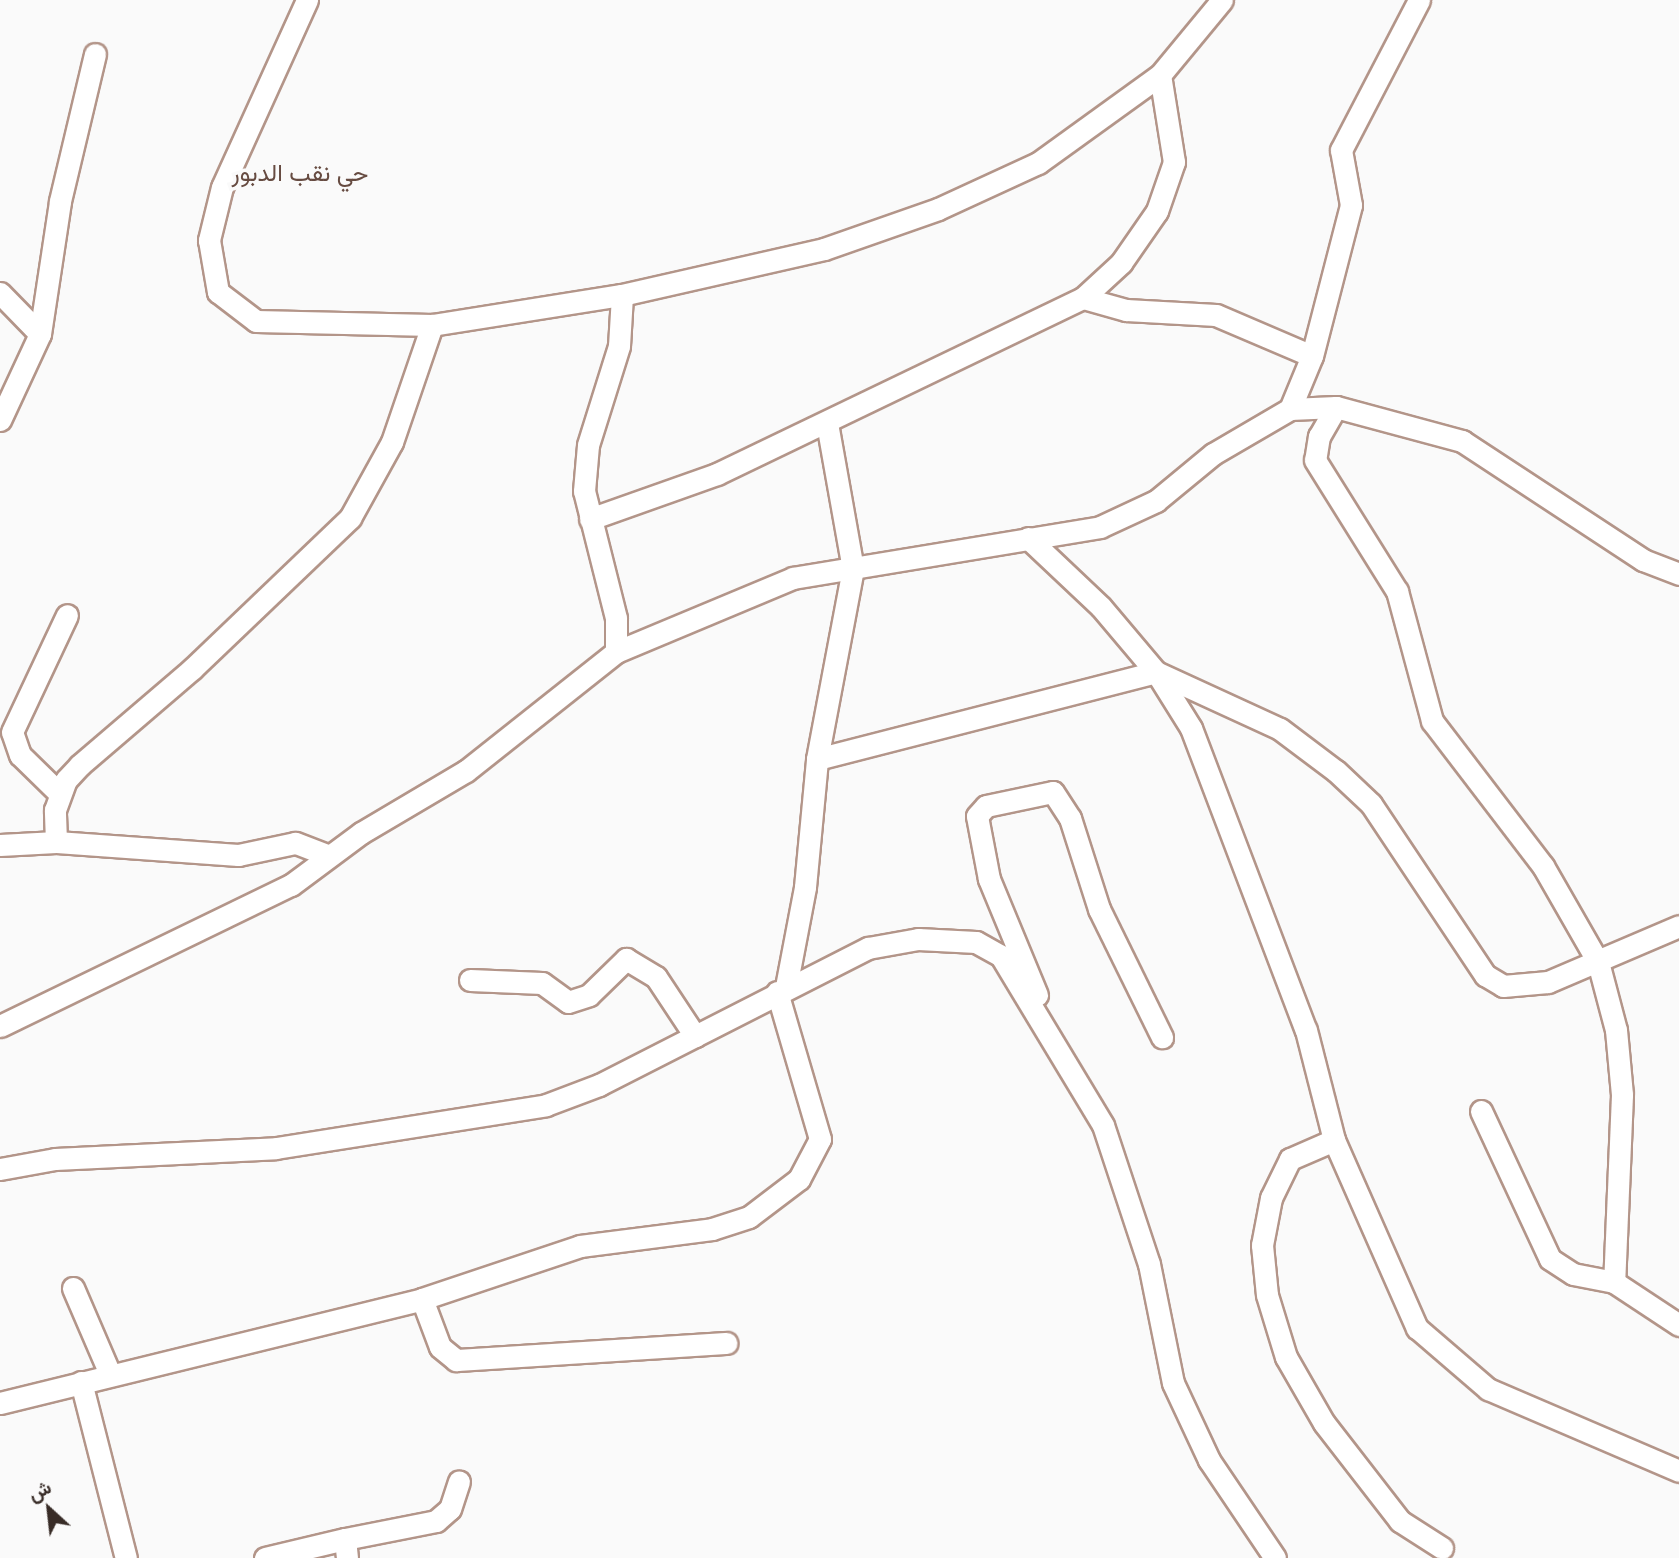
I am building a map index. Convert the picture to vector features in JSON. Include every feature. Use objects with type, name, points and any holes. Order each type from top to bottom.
[{"type":"street","points":[[307,0],[222,187],[209,240],[218,292],[256,321],[432,325],[622,295],[824,249],[938,209],[1038,163],[1160,75],[1222,0]]},
{"type":"street","points":[[1290,409],[1312,356],[1352,198],[1341,150],[1419,0]]},
{"type":"street","points":[[0,420],[40,334],[60,201],[95,54]]},
{"type":"street","points":[[590,519],[717,474],[1083,298],[1121,263],[1157,211],[1174,162],[1160,75]]},
{"type":"street","points":[[0,293],[40,334]]},
{"type":"street","points":[[616,652],[616,618],[584,491],[588,445],[610,392],[622,295]]},
{"type":"street","points":[[1083,298],[1126,310],[1216,315],[1312,356]]},
{"type":"street","points":[[56,842],[59,793],[80,765],[238,627],[350,518],[392,442],[432,325]]},
{"type":"street","points":[[1336,407],[1315,460],[1354,513],[1397,591],[1432,721],[1543,866],[1598,962],[1616,1030],[1622,1095],[1614,1282]]},
{"type":"street","points":[[0,1026],[252,909],[327,855],[466,771],[616,652],[793,578],[1028,538],[1126,518],[1213,454],[1290,409],[1336,407],[1462,441],[1643,560],[1679,574]]},
{"type":"street","points":[[0,1403],[422,1299],[580,1246],[735,1222],[799,1179],[817,1153],[821,1126],[781,990],[805,887],[817,759],[853,569],[827,423]]},
{"type":"street","points":[[1028,538],[1156,672],[1212,772],[1306,1030],[1334,1140],[1399,1295],[1418,1328],[1444,1356],[1499,1395],[1679,1471]]},
{"type":"street","points":[[59,793],[20,755],[12,732],[67,615]]},
{"type":"street","points":[[817,759],[1156,672],[1280,729],[1336,771],[1371,804],[1485,975],[1516,989],[1598,962],[1679,926]]},
{"type":"street","points":[[1049,1030],[976,836],[986,806],[1053,792],[1070,818],[1098,908],[1161,1037]]},
{"type":"street","points":[[0,845],[56,842],[238,855],[304,843],[327,855]]},
{"type":"street","points":[[0,1169],[55,1159],[276,1148],[467,1122],[575,1096],[868,948],[918,939],[976,943],[1001,956],[1049,1030],[1103,1125],[1129,1197],[1173,1383],[1209,1460],[1275,1558]]},
{"type":"street","points":[[470,980],[542,983],[568,1002],[589,995],[626,959],[656,977],[695,1036]]},
{"type":"street","points":[[1481,1111],[1550,1259],[1573,1274],[1614,1282],[1679,1325]]},
{"type":"street","points":[[1334,1140],[1290,1160],[1271,1198],[1262,1245],[1267,1295],[1286,1357],[1324,1423],[1400,1521],[1442,1548]]},
{"type":"street","points":[[73,1288],[110,1374]]},
{"type":"street","points":[[422,1299],[440,1347],[456,1360],[726,1343]]},
{"type":"street","points":[[81,1382],[125,1558]]},
{"type":"street","points":[[265,1558],[346,1549],[436,1521],[450,1509],[459,1480]]},
{"type":"district","name":"حي نقب الدبور","points":[[300,173]]}]
